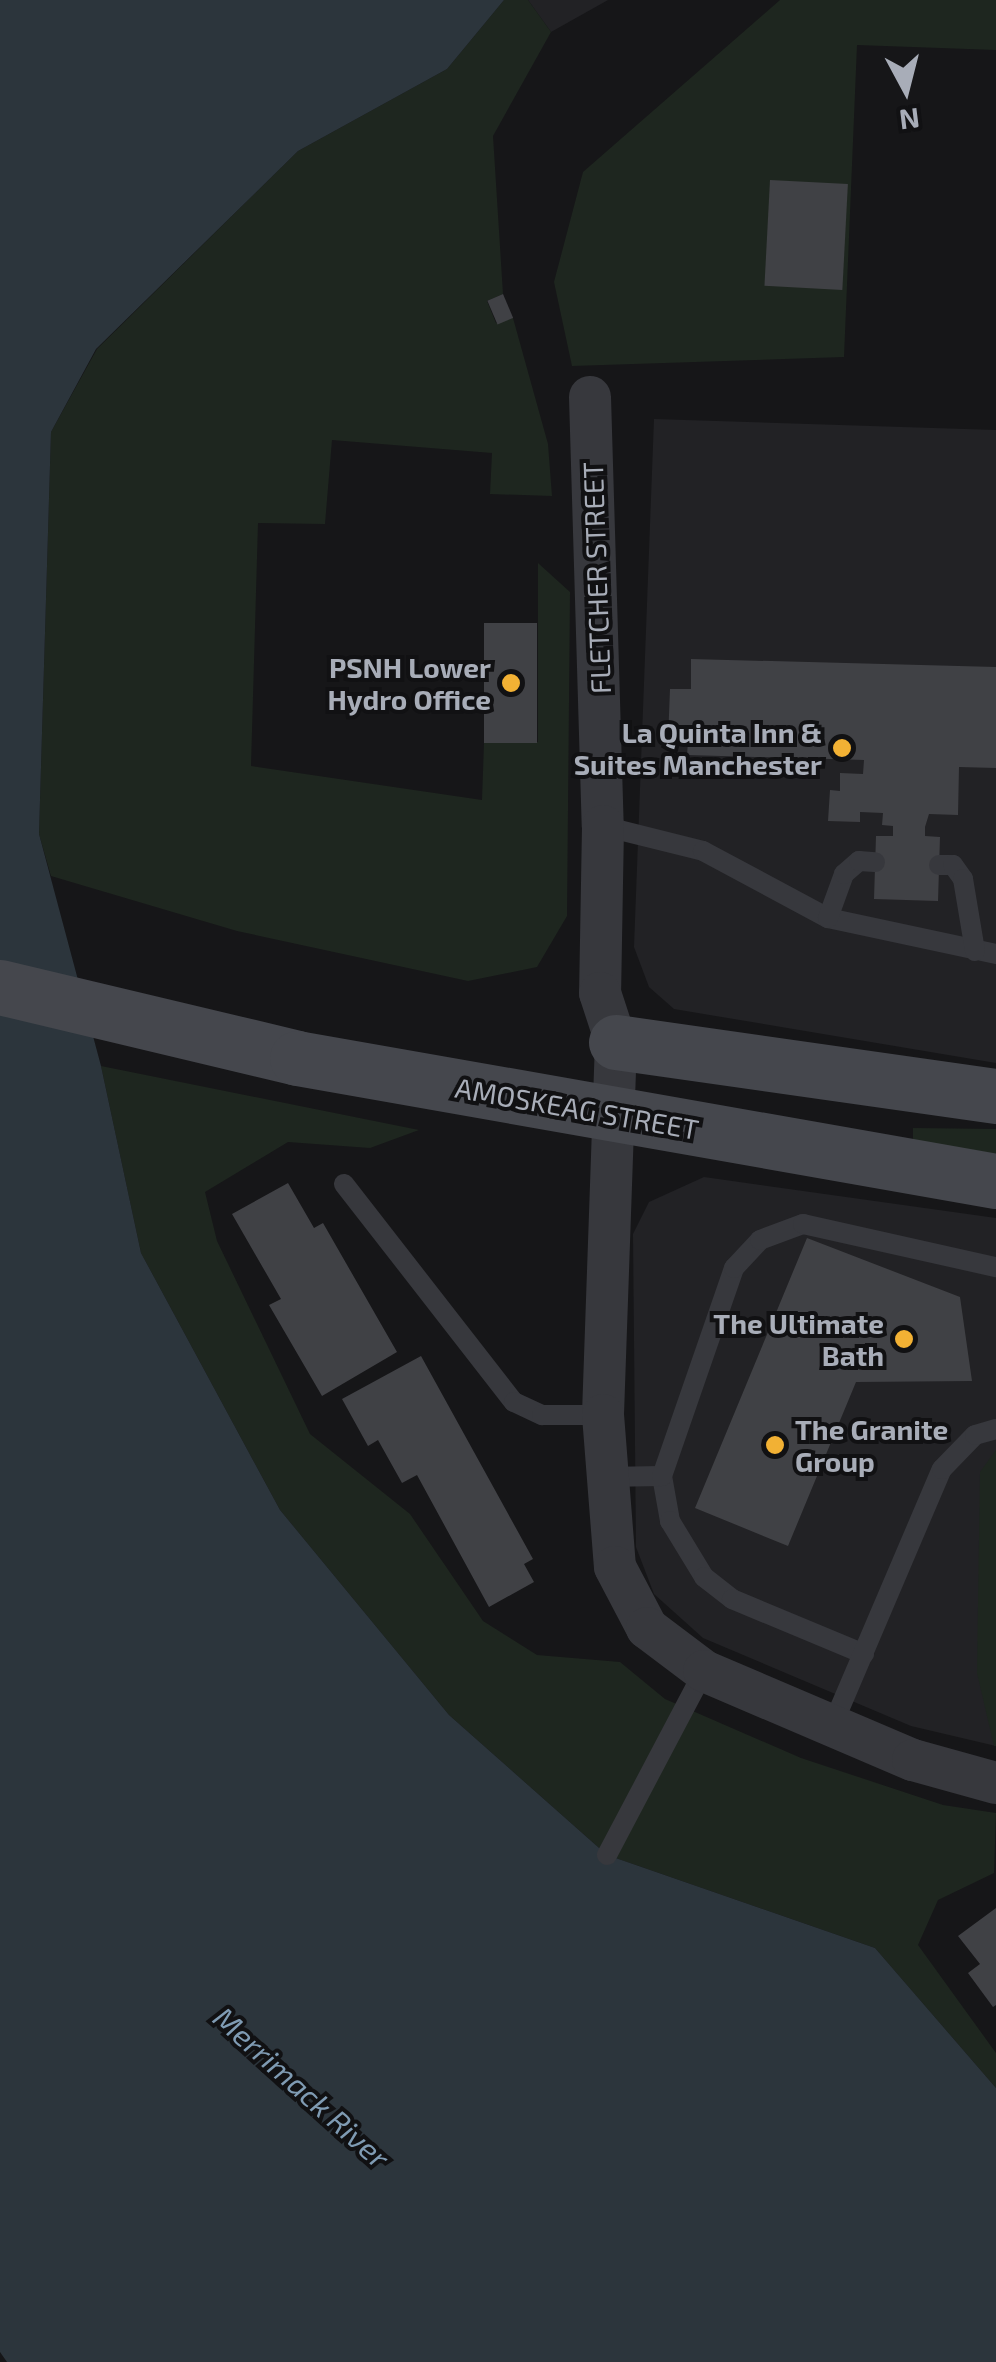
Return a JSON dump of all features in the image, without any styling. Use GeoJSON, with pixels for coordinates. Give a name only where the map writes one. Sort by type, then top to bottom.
{"type":"FeatureCollection","features":[{"type":"Feature","properties":{"kind":"main road","name":"AMOSKEAG STREET"},"geometry":{"type":"LineString","coordinates":[[0,988],[297,1058],[996,1181]]}},
{"type":"Feature","properties":{"kind":"main road"},"geometry":{"type":"LineString","coordinates":[[616,1042],[996,1096]]}},
{"type":"Feature","properties":{"kind":"street","name":"FLETCHER STREET"},"geometry":{"type":"LineString","coordinates":[[590,397],[602,826],[600,994],[616,1042],[603,1416],[608,1535],[629,1600],[647,1628],[704,1671],[913,1760],[996,1783]]}},
{"type":"Feature","properties":{"kind":"lane"},"geometry":{"type":"LineString","coordinates":[[602,826],[703,851],[828,918],[986,953],[963,880],[952,865],[939,865]]}},
{"type":"Feature","properties":{"kind":"lane"},"geometry":{"type":"LineString","coordinates":[[828,918],[844,874],[858,860],[876,862]]}},
{"type":"Feature","properties":{"kind":"lane"},"geometry":{"type":"LineString","coordinates":[[344,1184],[514,1402],[542,1415],[603,1416]]}},
{"type":"Feature","properties":{"kind":"lane"},"geometry":{"type":"LineString","coordinates":[[864,1654],[732,1599],[704,1578],[670,1521],[662,1476],[734,1268],[760,1240],[803,1224],[996,1267]]}},
{"type":"Feature","properties":{"kind":"lane"},"geometry":{"type":"LineString","coordinates":[[834,1724],[942,1469],[975,1435],[996,1429]]}},
{"type":"Feature","properties":{"kind":"lane"},"geometry":{"type":"LineString","coordinates":[[604,1476],[662,1476]]}},
{"type":"Feature","properties":{"kind":"lane"},"geometry":{"type":"LineString","coordinates":[[608,1856],[704,1671]]}},
{"type":"Feature","properties":{"kind":"shaded area"},"geometry":{"type":"Polygon","coordinates":[[[504,0],[528,0],[551,32],[493,136],[503,294],[487,301],[496,323],[513,318],[548,444],[552,496],[490,494],[492,453],[332,440],[325,524],[258,523],[251,766],[482,800],[484,743],[538,742],[538,563],[570,592],[567,916],[537,967],[468,981],[237,931],[51,876],[39,834],[51,432],[97,349],[298,151],[447,69],[504,0]]]}},
{"type":"Feature","properties":{"kind":"shaded area"},"geometry":{"type":"Polygon","coordinates":[[[528,0],[608,0],[551,32],[528,0]]]}},
{"type":"Feature","properties":{"kind":"shaded area"},"geometry":{"type":"Polygon","coordinates":[[[780,0],[996,0],[996,50],[857,45],[844,357],[572,366],[554,282],[583,172],[780,0]]]}},
{"type":"Feature","properties":{"kind":"shaded area"},"geometry":{"type":"Polygon","coordinates":[[[654,419],[996,430],[996,1063],[674,1009],[649,987],[634,947],[654,419]]]}},
{"type":"Feature","properties":{"kind":"shaded area"},"geometry":{"type":"Polygon","coordinates":[[[101,1066],[419,1130],[370,1148],[288,1142],[205,1192],[217,1241],[310,1434],[410,1514],[483,1621],[537,1655],[620,1662],[665,1699],[801,1758],[943,1805],[996,1813],[994,1873],[938,1900],[918,1945],[996,2053],[996,2088],[875,1948],[607,1855],[449,1715],[280,1510],[141,1253],[101,1066]]]}},
{"type":"Feature","properties":{"kind":"shaded area"},"geometry":{"type":"Polygon","coordinates":[[[913,1128],[996,1129],[996,1154],[913,1140],[913,1128]]]}},
{"type":"Feature","properties":{"kind":"shaded area"},"geometry":{"type":"Polygon","coordinates":[[[704,1177],[996,1218],[996,1746],[911,1726],[703,1638],[654,1594],[636,1547],[633,1234],[649,1202],[704,1177]]]}},
{"type":"Feature","properties":{"kind":"shaded area"},"geometry":{"type":"Polygon","coordinates":[[[996,1450],[994,1746],[977,1673],[980,1472],[996,1450]]]}},
{"type":"Feature","properties":{"kind":"water","name":"Merrimack River"},"geometry":{"type":"Polygon","coordinates":[[[0,0],[504,0],[447,69],[298,151],[96,349],[51,432],[39,834],[101,1066],[141,1253],[280,1510],[449,1715],[607,1855],[875,1948],[996,2088],[996,2362],[7,2362],[0,2352],[0,0]]]}},
{"type":"Feature","properties":{"kind":"building"},"geometry":{"type":"Polygon","coordinates":[[[770,180],[848,184],[842,290],[764,286],[770,180]]]}},
{"type":"Feature","properties":{"kind":"building"},"geometry":{"type":"Polygon","coordinates":[[[503,294],[513,318],[498,325],[487,301],[503,294]]]}},
{"type":"Feature","properties":{"kind":"building","name":"PSNH Lower Hydro Office"},"geometry":{"type":"Polygon","coordinates":[[[484,623],[537,623],[537,743],[484,743],[484,623]]]}},
{"type":"Feature","properties":{"kind":"building","name":"La Quinta Inn & Suites Manchester"},"geometry":{"type":"Polygon","coordinates":[[[691,659],[996,667],[996,768],[959,767],[958,815],[929,814],[925,827],[925,836],[940,837],[938,901],[874,899],[876,836],[893,836],[893,826],[882,825],[883,813],[860,812],[860,822],[828,821],[830,790],[840,791],[840,773],[863,774],[864,760],[687,755],[688,741],[668,740],[670,689],[691,689],[691,659]]]}},
{"type":"Feature","properties":{"kind":"building"},"geometry":{"type":"Polygon","coordinates":[[[288,1183],[314,1228],[323,1223],[397,1352],[322,1396],[269,1305],[281,1299],[232,1214],[288,1183]]]}},
{"type":"Feature","properties":{"kind":"building","name":"The Granite Group"},"geometry":{"type":"Polygon","coordinates":[[[807,1238],[960,1297],[972,1381],[856,1382],[788,1546],[695,1508],[807,1238]]]}},
{"type":"Feature","properties":{"kind":"building"},"geometry":{"type":"Polygon","coordinates":[[[421,1356],[533,1559],[524,1564],[534,1582],[489,1607],[417,1475],[402,1483],[378,1440],[368,1446],[342,1399],[421,1356]]]}},
{"type":"Feature","properties":{"kind":"building"},"geometry":{"type":"Polygon","coordinates":[[[996,1908],[993,2007],[968,1973],[980,1964],[958,1936],[996,1908]]]}},
{"type":"Feature","properties":{"kind":"place","name":"PSNH Lower Hydro Office"},"geometry":{"type":"Point","coordinates":[511,683]}},
{"type":"Feature","properties":{"kind":"place","name":"La Quinta Inn & Suites Manchester"},"geometry":{"type":"Point","coordinates":[842,748]}},
{"type":"Feature","properties":{"kind":"place","name":"The Ultimate Bath"},"geometry":{"type":"Point","coordinates":[904,1339]}},
{"type":"Feature","properties":{"kind":"place","name":"The Granite Group"},"geometry":{"type":"Point","coordinates":[775,1445]}}]}
